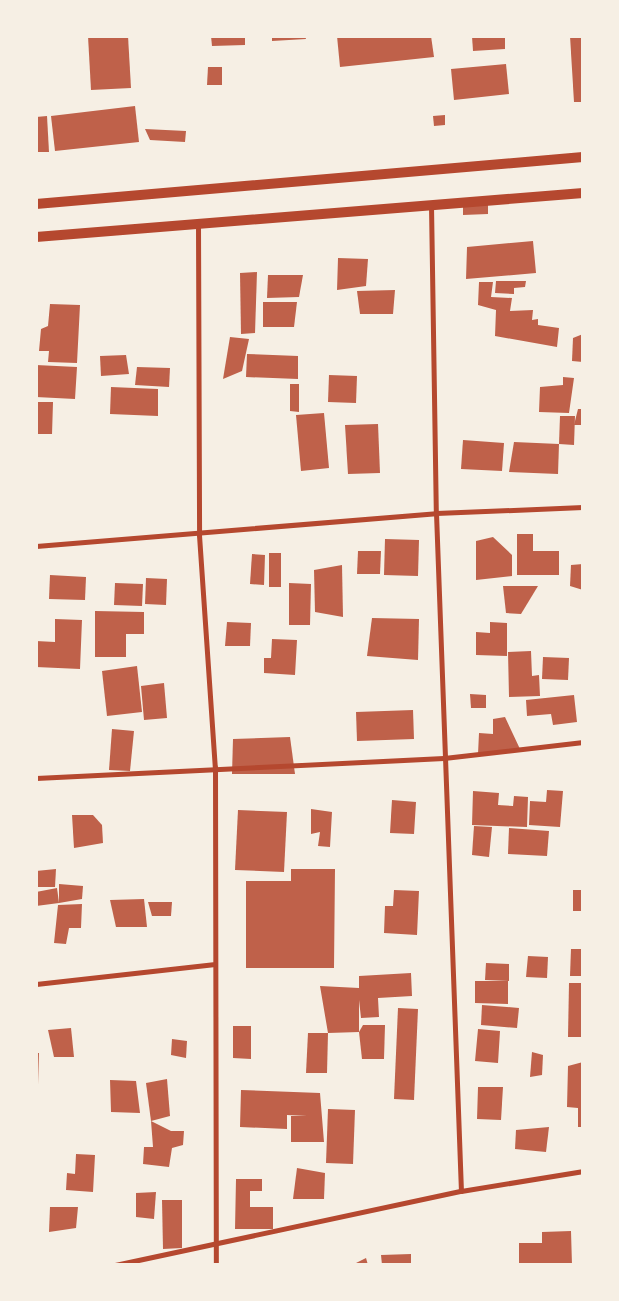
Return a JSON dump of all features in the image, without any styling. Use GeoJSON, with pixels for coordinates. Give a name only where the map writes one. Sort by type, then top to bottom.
{"type":"FeatureCollection","features":[{"type":"Feature","properties":{"kind":"main road"},"geometry":{"type":"LineString","coordinates":[[36,204],[583,157]]}},
{"type":"Feature","properties":{"kind":"main road"},"geometry":{"type":"LineString","coordinates":[[36,238],[198,223],[583,193]]}},
{"type":"Feature","properties":{"kind":"street"},"geometry":{"type":"LineString","coordinates":[[431,205],[436,513],[461,1191]]}},
{"type":"Feature","properties":{"kind":"street"},"geometry":{"type":"LineString","coordinates":[[198,223],[199,535],[215,767],[213,964],[216,1265]]}},
{"type":"Feature","properties":{"kind":"street"},"geometry":{"type":"LineString","coordinates":[[36,546],[199,535],[436,513],[583,507]]}},
{"type":"Feature","properties":{"kind":"street"},"geometry":{"type":"LineString","coordinates":[[36,778],[215,767],[444,758],[583,742]]}},
{"type":"Feature","properties":{"kind":"street"},"geometry":{"type":"LineString","coordinates":[[36,984],[213,964]]}},
{"type":"Feature","properties":{"kind":"street"},"geometry":{"type":"LineString","coordinates":[[115,1265],[461,1191],[583,1171]]}},
{"type":"Feature","properties":{"kind":"building"},"geometry":{"type":"Polygon","coordinates":[[[88,36],[128,36],[131,88],[91,90],[88,36]]]}},
{"type":"Feature","properties":{"kind":"building"},"geometry":{"type":"Polygon","coordinates":[[[211,36],[245,36],[245,45],[212,46],[211,36]]]}},
{"type":"Feature","properties":{"kind":"building"},"geometry":{"type":"Polygon","coordinates":[[[272,36],[305,36],[306,39],[272,41],[272,36]]]}},
{"type":"Feature","properties":{"kind":"building"},"geometry":{"type":"Polygon","coordinates":[[[337,36],[431,36],[434,57],[340,67],[337,36]]]}},
{"type":"Feature","properties":{"kind":"building"},"geometry":{"type":"Polygon","coordinates":[[[472,36],[505,36],[505,49],[473,51],[472,36]]]}},
{"type":"Feature","properties":{"kind":"building"},"geometry":{"type":"Polygon","coordinates":[[[570,36],[583,36],[583,102],[574,102],[570,36]]]}},
{"type":"Feature","properties":{"kind":"building"},"geometry":{"type":"Polygon","coordinates":[[[506,64],[509,94],[454,100],[451,69],[506,64]]]}},
{"type":"Feature","properties":{"kind":"building"},"geometry":{"type":"Polygon","coordinates":[[[208,67],[222,67],[222,85],[207,85],[208,67]]]}},
{"type":"Feature","properties":{"kind":"building"},"geometry":{"type":"Polygon","coordinates":[[[135,106],[139,142],[55,151],[51,116],[135,106]]]}},
{"type":"Feature","properties":{"kind":"building"},"geometry":{"type":"Polygon","coordinates":[[[445,115],[445,125],[434,126],[433,116],[445,115]]]}},
{"type":"Feature","properties":{"kind":"building"},"geometry":{"type":"Polygon","coordinates":[[[47,116],[49,152],[36,152],[36,117],[47,116]]]}},
{"type":"Feature","properties":{"kind":"building"},"geometry":{"type":"Polygon","coordinates":[[[145,129],[186,131],[185,142],[150,140],[145,129]]]}},
{"type":"Feature","properties":{"kind":"building"},"geometry":{"type":"Polygon","coordinates":[[[488,204],[488,214],[463,215],[463,206],[488,204]]]}},
{"type":"Feature","properties":{"kind":"building"},"geometry":{"type":"Polygon","coordinates":[[[533,241],[536,273],[466,279],[467,247],[533,241]]]}},
{"type":"Feature","properties":{"kind":"building"},"geometry":{"type":"Polygon","coordinates":[[[338,258],[368,259],[366,286],[337,290],[338,258]]]}},
{"type":"Feature","properties":{"kind":"building"},"geometry":{"type":"Polygon","coordinates":[[[257,272],[255,333],[241,334],[240,273],[257,272]]]}},
{"type":"Feature","properties":{"kind":"building"},"geometry":{"type":"Polygon","coordinates":[[[268,275],[303,275],[299,297],[267,298],[268,275]]]}},
{"type":"Feature","properties":{"kind":"building"},"geometry":{"type":"Polygon","coordinates":[[[496,281],[526,281],[525,287],[514,288],[514,294],[495,293],[496,281]]]}},
{"type":"Feature","properties":{"kind":"building"},"geometry":{"type":"Polygon","coordinates":[[[479,282],[493,282],[491,297],[512,298],[510,311],[533,310],[532,320],[538,319],[538,325],[559,328],[557,347],[495,336],[496,310],[478,305],[479,282]]]}},
{"type":"Feature","properties":{"kind":"building"},"geometry":{"type":"Polygon","coordinates":[[[395,290],[393,314],[360,314],[357,291],[395,290]]]}},
{"type":"Feature","properties":{"kind":"building"},"geometry":{"type":"Polygon","coordinates":[[[263,302],[297,302],[294,327],[263,327],[263,302]]]}},
{"type":"Feature","properties":{"kind":"building"},"geometry":{"type":"Polygon","coordinates":[[[50,304],[80,305],[77,363],[48,362],[49,351],[39,351],[41,329],[48,326],[50,304]]]}},
{"type":"Feature","properties":{"kind":"building"},"geometry":{"type":"Polygon","coordinates":[[[583,334],[583,362],[572,361],[573,338],[583,334]]]}},
{"type":"Feature","properties":{"kind":"building"},"geometry":{"type":"Polygon","coordinates":[[[230,337],[249,339],[242,371],[223,379],[230,337]]]}},
{"type":"Feature","properties":{"kind":"building"},"geometry":{"type":"Polygon","coordinates":[[[247,354],[298,356],[298,379],[246,377],[247,354]]]}},
{"type":"Feature","properties":{"kind":"building"},"geometry":{"type":"Polygon","coordinates":[[[126,355],[129,374],[101,376],[100,356],[126,355]]]}},
{"type":"Feature","properties":{"kind":"building"},"geometry":{"type":"Polygon","coordinates":[[[36,365],[77,367],[75,399],[36,397],[36,365]]]}},
{"type":"Feature","properties":{"kind":"building"},"geometry":{"type":"Polygon","coordinates":[[[137,367],[170,368],[169,387],[135,385],[137,367]]]}},
{"type":"Feature","properties":{"kind":"building"},"geometry":{"type":"Polygon","coordinates":[[[329,375],[357,376],[356,403],[328,402],[329,375]]]}},
{"type":"Feature","properties":{"kind":"building"},"geometry":{"type":"Polygon","coordinates":[[[563,377],[574,378],[569,413],[539,412],[540,387],[563,385],[563,377]]]}},
{"type":"Feature","properties":{"kind":"building"},"geometry":{"type":"Polygon","coordinates":[[[290,384],[299,384],[299,412],[290,411],[290,384]]]}},
{"type":"Feature","properties":{"kind":"building"},"geometry":{"type":"Polygon","coordinates":[[[111,387],[158,389],[158,416],[110,414],[111,387]]]}},
{"type":"Feature","properties":{"kind":"building"},"geometry":{"type":"Polygon","coordinates":[[[36,402],[53,402],[52,434],[36,434],[36,402]]]}},
{"type":"Feature","properties":{"kind":"building"},"geometry":{"type":"Polygon","coordinates":[[[578,409],[583,409],[583,425],[574,425],[578,409]]]}},
{"type":"Feature","properties":{"kind":"building"},"geometry":{"type":"Polygon","coordinates":[[[324,413],[329,468],[301,471],[296,415],[324,413]]]}},
{"type":"Feature","properties":{"kind":"building"},"geometry":{"type":"Polygon","coordinates":[[[560,416],[575,416],[574,445],[559,444],[560,416]]]}},
{"type":"Feature","properties":{"kind":"building"},"geometry":{"type":"Polygon","coordinates":[[[378,424],[380,473],[348,474],[345,425],[378,424]]]}},
{"type":"Feature","properties":{"kind":"building"},"geometry":{"type":"Polygon","coordinates":[[[463,440],[504,443],[502,471],[461,469],[463,440]]]}},
{"type":"Feature","properties":{"kind":"building"},"geometry":{"type":"Polygon","coordinates":[[[514,442],[559,444],[558,474],[509,472],[514,442]]]}},
{"type":"Feature","properties":{"kind":"building"},"geometry":{"type":"Polygon","coordinates":[[[517,534],[533,534],[533,551],[559,551],[559,575],[517,575],[517,534]]]}},
{"type":"Feature","properties":{"kind":"building"},"geometry":{"type":"Polygon","coordinates":[[[493,537],[512,555],[512,576],[476,580],[476,541],[493,537]]]}},
{"type":"Feature","properties":{"kind":"building"},"geometry":{"type":"Polygon","coordinates":[[[385,539],[419,540],[418,576],[384,575],[385,539]]]}},
{"type":"Feature","properties":{"kind":"building"},"geometry":{"type":"Polygon","coordinates":[[[358,551],[381,551],[380,574],[357,574],[358,551]]]}},
{"type":"Feature","properties":{"kind":"building"},"geometry":{"type":"Polygon","coordinates":[[[269,553],[281,553],[281,587],[269,587],[269,553]]]}},
{"type":"Feature","properties":{"kind":"building"},"geometry":{"type":"Polygon","coordinates":[[[252,554],[265,555],[264,585],[250,584],[252,554]]]}},
{"type":"Feature","properties":{"kind":"building"},"geometry":{"type":"Polygon","coordinates":[[[583,564],[583,590],[570,586],[571,565],[583,564]]]}},
{"type":"Feature","properties":{"kind":"building"},"geometry":{"type":"Polygon","coordinates":[[[342,565],[343,617],[315,612],[314,570],[342,565]]]}},
{"type":"Feature","properties":{"kind":"building"},"geometry":{"type":"Polygon","coordinates":[[[50,575],[86,577],[85,600],[49,599],[50,575]]]}},
{"type":"Feature","properties":{"kind":"building"},"geometry":{"type":"Polygon","coordinates":[[[146,578],[167,579],[166,605],[145,604],[146,578]]]}},
{"type":"Feature","properties":{"kind":"building"},"geometry":{"type":"Polygon","coordinates":[[[115,583],[143,584],[142,606],[114,605],[115,583]]]}},
{"type":"Feature","properties":{"kind":"building"},"geometry":{"type":"Polygon","coordinates":[[[289,583],[311,584],[310,625],[289,625],[289,583]]]}},
{"type":"Feature","properties":{"kind":"building"},"geometry":{"type":"Polygon","coordinates":[[[503,586],[538,586],[521,614],[506,613],[503,586]]]}},
{"type":"Feature","properties":{"kind":"building"},"geometry":{"type":"Polygon","coordinates":[[[95,611],[144,612],[144,634],[126,634],[126,657],[95,657],[95,611]]]}},
{"type":"Feature","properties":{"kind":"building"},"geometry":{"type":"Polygon","coordinates":[[[372,618],[419,619],[418,660],[367,656],[372,618]]]}},
{"type":"Feature","properties":{"kind":"building"},"geometry":{"type":"Polygon","coordinates":[[[55,619],[82,620],[80,669],[36,667],[36,641],[55,642],[55,619]]]}},
{"type":"Feature","properties":{"kind":"building"},"geometry":{"type":"Polygon","coordinates":[[[227,622],[251,623],[250,646],[225,646],[227,622]]]}},
{"type":"Feature","properties":{"kind":"building"},"geometry":{"type":"Polygon","coordinates":[[[490,622],[507,623],[507,656],[476,655],[476,632],[490,633],[490,622]]]}},
{"type":"Feature","properties":{"kind":"building"},"geometry":{"type":"Polygon","coordinates":[[[272,639],[297,640],[295,675],[264,673],[264,658],[271,658],[272,639]]]}},
{"type":"Feature","properties":{"kind":"building"},"geometry":{"type":"Polygon","coordinates":[[[531,651],[532,676],[539,675],[540,696],[509,697],[508,652],[531,651]]]}},
{"type":"Feature","properties":{"kind":"building"},"geometry":{"type":"Polygon","coordinates":[[[543,657],[569,658],[568,680],[542,679],[543,657]]]}},
{"type":"Feature","properties":{"kind":"building"},"geometry":{"type":"Polygon","coordinates":[[[137,666],[142,712],[107,716],[102,671],[137,666]]]}},
{"type":"Feature","properties":{"kind":"building"},"geometry":{"type":"Polygon","coordinates":[[[164,683],[167,718],[144,720],[141,686],[164,683]]]}},
{"type":"Feature","properties":{"kind":"building"},"geometry":{"type":"Polygon","coordinates":[[[470,694],[486,695],[486,708],[471,708],[470,694]]]}},
{"type":"Feature","properties":{"kind":"building"},"geometry":{"type":"Polygon","coordinates":[[[574,695],[577,722],[553,725],[551,714],[527,716],[526,700],[574,695]]]}},
{"type":"Feature","properties":{"kind":"building"},"geometry":{"type":"Polygon","coordinates":[[[413,710],[414,739],[357,741],[356,712],[413,710]]]}},
{"type":"Feature","properties":{"kind":"building"},"geometry":{"type":"Polygon","coordinates":[[[505,717],[520,749],[478,754],[479,733],[493,734],[493,719],[505,717]]]}},
{"type":"Feature","properties":{"kind":"building"},"geometry":{"type":"Polygon","coordinates":[[[112,729],[134,731],[130,771],[109,770],[112,729]]]}},
{"type":"Feature","properties":{"kind":"building"},"geometry":{"type":"Polygon","coordinates":[[[290,737],[295,774],[232,774],[233,739],[290,737]]]}},
{"type":"Feature","properties":{"kind":"building"},"geometry":{"type":"Polygon","coordinates":[[[547,790],[563,791],[560,827],[529,825],[530,801],[546,802],[547,790]]]}},
{"type":"Feature","properties":{"kind":"building"},"geometry":{"type":"Polygon","coordinates":[[[473,791],[499,793],[498,805],[513,806],[514,796],[528,797],[527,827],[472,825],[473,791]]]}},
{"type":"Feature","properties":{"kind":"building"},"geometry":{"type":"Polygon","coordinates":[[[392,800],[416,802],[414,834],[390,833],[392,800]]]}},
{"type":"Feature","properties":{"kind":"building"},"geometry":{"type":"Polygon","coordinates":[[[311,809],[332,812],[330,847],[318,846],[320,832],[311,834],[311,809]]]}},
{"type":"Feature","properties":{"kind":"building"},"geometry":{"type":"Polygon","coordinates":[[[238,810],[287,812],[284,872],[235,870],[238,810]]]}},
{"type":"Feature","properties":{"kind":"building"},"geometry":{"type":"Polygon","coordinates":[[[72,815],[93,815],[102,825],[103,843],[74,848],[72,815]]]}},
{"type":"Feature","properties":{"kind":"building"},"geometry":{"type":"Polygon","coordinates":[[[474,826],[492,827],[489,857],[472,855],[474,826]]]}},
{"type":"Feature","properties":{"kind":"building"},"geometry":{"type":"Polygon","coordinates":[[[509,828],[549,831],[547,856],[508,854],[509,828]]]}},
{"type":"Feature","properties":{"kind":"building"},"geometry":{"type":"Polygon","coordinates":[[[56,869],[55,887],[36,887],[36,871],[56,869]]]}},
{"type":"Feature","properties":{"kind":"building"},"geometry":{"type":"Polygon","coordinates":[[[291,869],[335,869],[334,968],[246,968],[246,881],[291,881],[291,869]]]}},
{"type":"Feature","properties":{"kind":"building"},"geometry":{"type":"Polygon","coordinates":[[[59,884],[83,886],[82,899],[59,903],[59,884]]]}},
{"type":"Feature","properties":{"kind":"building"},"geometry":{"type":"Polygon","coordinates":[[[57,888],[59,903],[36,906],[36,892],[57,888]]]}},
{"type":"Feature","properties":{"kind":"building"},"geometry":{"type":"Polygon","coordinates":[[[394,890],[419,891],[417,935],[384,933],[385,906],[393,906],[394,890]]]}},
{"type":"Feature","properties":{"kind":"building"},"geometry":{"type":"Polygon","coordinates":[[[573,890],[583,890],[583,911],[573,911],[573,890]]]}},
{"type":"Feature","properties":{"kind":"building"},"geometry":{"type":"Polygon","coordinates":[[[144,899],[147,927],[116,927],[110,900],[144,899]]]}},
{"type":"Feature","properties":{"kind":"building"},"geometry":{"type":"Polygon","coordinates":[[[148,902],[172,902],[171,916],[152,916],[148,902]]]}},
{"type":"Feature","properties":{"kind":"building"},"geometry":{"type":"Polygon","coordinates":[[[82,904],[81,928],[69,928],[66,944],[54,943],[58,905],[82,904]]]}},
{"type":"Feature","properties":{"kind":"building"},"geometry":{"type":"Polygon","coordinates":[[[571,949],[583,949],[583,976],[570,976],[571,949]]]}},
{"type":"Feature","properties":{"kind":"building"},"geometry":{"type":"Polygon","coordinates":[[[528,956],[548,957],[547,978],[526,977],[528,956]]]}},
{"type":"Feature","properties":{"kind":"building"},"geometry":{"type":"Polygon","coordinates":[[[486,963],[509,964],[509,981],[485,980],[486,963]]]}},
{"type":"Feature","properties":{"kind":"building"},"geometry":{"type":"Polygon","coordinates":[[[411,973],[412,996],[378,998],[379,1017],[361,1018],[359,1000],[359,1032],[328,1033],[320,986],[359,988],[359,976],[411,973]]]}},
{"type":"Feature","properties":{"kind":"building"},"geometry":{"type":"Polygon","coordinates":[[[475,981],[508,981],[508,1004],[475,1003],[475,981]]]}},
{"type":"Feature","properties":{"kind":"building"},"geometry":{"type":"Polygon","coordinates":[[[569,983],[583,983],[583,1037],[568,1037],[569,983]]]}},
{"type":"Feature","properties":{"kind":"building"},"geometry":{"type":"Polygon","coordinates":[[[482,1005],[519,1008],[517,1028],[481,1025],[482,1005]]]}},
{"type":"Feature","properties":{"kind":"building"},"geometry":{"type":"Polygon","coordinates":[[[398,1008],[418,1009],[414,1100],[394,1099],[398,1008]]]}},
{"type":"Feature","properties":{"kind":"building"},"geometry":{"type":"Polygon","coordinates":[[[363,1025],[385,1025],[384,1059],[362,1059],[359,1032],[363,1025]]]}},
{"type":"Feature","properties":{"kind":"building"},"geometry":{"type":"Polygon","coordinates":[[[233,1026],[251,1026],[251,1059],[233,1058],[233,1026]]]}},
{"type":"Feature","properties":{"kind":"building"},"geometry":{"type":"Polygon","coordinates":[[[71,1028],[74,1057],[54,1057],[48,1030],[71,1028]]]}},
{"type":"Feature","properties":{"kind":"building"},"geometry":{"type":"Polygon","coordinates":[[[478,1029],[500,1031],[498,1063],[475,1061],[478,1029]]]}},
{"type":"Feature","properties":{"kind":"building"},"geometry":{"type":"Polygon","coordinates":[[[308,1033],[328,1033],[327,1073],[306,1073],[308,1033]]]}},
{"type":"Feature","properties":{"kind":"building"},"geometry":{"type":"Polygon","coordinates":[[[172,1039],[187,1041],[186,1058],[171,1055],[172,1039]]]}},
{"type":"Feature","properties":{"kind":"building"},"geometry":{"type":"Polygon","coordinates":[[[532,1052],[543,1055],[542,1075],[530,1077],[532,1052]]]}},
{"type":"Feature","properties":{"kind":"building"},"geometry":{"type":"Polygon","coordinates":[[[36,1053],[39,1053],[38,1084],[36,1084],[36,1053]]]}},
{"type":"Feature","properties":{"kind":"building"},"geometry":{"type":"Polygon","coordinates":[[[583,1062],[583,1127],[578,1127],[578,1108],[567,1107],[568,1066],[583,1062]]]}},
{"type":"Feature","properties":{"kind":"building"},"geometry":{"type":"Polygon","coordinates":[[[167,1079],[170,1116],[151,1121],[146,1083],[167,1079]]]}},
{"type":"Feature","properties":{"kind":"building"},"geometry":{"type":"Polygon","coordinates":[[[110,1080],[136,1081],[140,1113],[111,1112],[110,1080]]]}},
{"type":"Feature","properties":{"kind":"building"},"geometry":{"type":"Polygon","coordinates":[[[478,1087],[503,1087],[501,1120],[477,1119],[478,1087]]]}},
{"type":"Feature","properties":{"kind":"building"},"geometry":{"type":"Polygon","coordinates":[[[241,1090],[320,1093],[324,1142],[291,1142],[291,1116],[307,1116],[287,1115],[287,1129],[240,1127],[241,1090]]]}},
{"type":"Feature","properties":{"kind":"building"},"geometry":{"type":"Polygon","coordinates":[[[328,1109],[355,1110],[353,1164],[326,1163],[328,1109]]]}},
{"type":"Feature","properties":{"kind":"building"},"geometry":{"type":"Polygon","coordinates":[[[151,1121],[171,1131],[184,1131],[183,1145],[172,1148],[169,1167],[143,1164],[144,1147],[153,1147],[151,1121]]]}},
{"type":"Feature","properties":{"kind":"building"},"geometry":{"type":"Polygon","coordinates":[[[549,1127],[546,1152],[515,1149],[516,1130],[549,1127]]]}},
{"type":"Feature","properties":{"kind":"building"},"geometry":{"type":"Polygon","coordinates":[[[76,1154],[95,1155],[93,1192],[66,1190],[67,1173],[75,1174],[76,1154]]]}},
{"type":"Feature","properties":{"kind":"building"},"geometry":{"type":"Polygon","coordinates":[[[297,1168],[325,1173],[324,1199],[293,1199],[297,1168]]]}},
{"type":"Feature","properties":{"kind":"building"},"geometry":{"type":"Polygon","coordinates":[[[236,1179],[262,1179],[262,1191],[250,1191],[250,1207],[273,1207],[273,1229],[235,1229],[236,1179]]]}},
{"type":"Feature","properties":{"kind":"building"},"geometry":{"type":"Polygon","coordinates":[[[156,1192],[154,1219],[136,1217],[136,1193],[156,1192]]]}},
{"type":"Feature","properties":{"kind":"building"},"geometry":{"type":"Polygon","coordinates":[[[162,1200],[182,1200],[182,1248],[163,1249],[162,1200]]]}},
{"type":"Feature","properties":{"kind":"building"},"geometry":{"type":"Polygon","coordinates":[[[50,1207],[78,1207],[76,1228],[49,1232],[50,1207]]]}},
{"type":"Feature","properties":{"kind":"building"},"geometry":{"type":"Polygon","coordinates":[[[571,1231],[572,1265],[519,1265],[519,1243],[542,1243],[542,1232],[571,1231]]]}},
{"type":"Feature","properties":{"kind":"building"},"geometry":{"type":"Polygon","coordinates":[[[411,1254],[411,1265],[382,1265],[381,1255],[411,1254]]]}},
{"type":"Feature","properties":{"kind":"building"},"geometry":{"type":"Polygon","coordinates":[[[366,1258],[368,1265],[352,1265],[366,1258]]]}}]}
